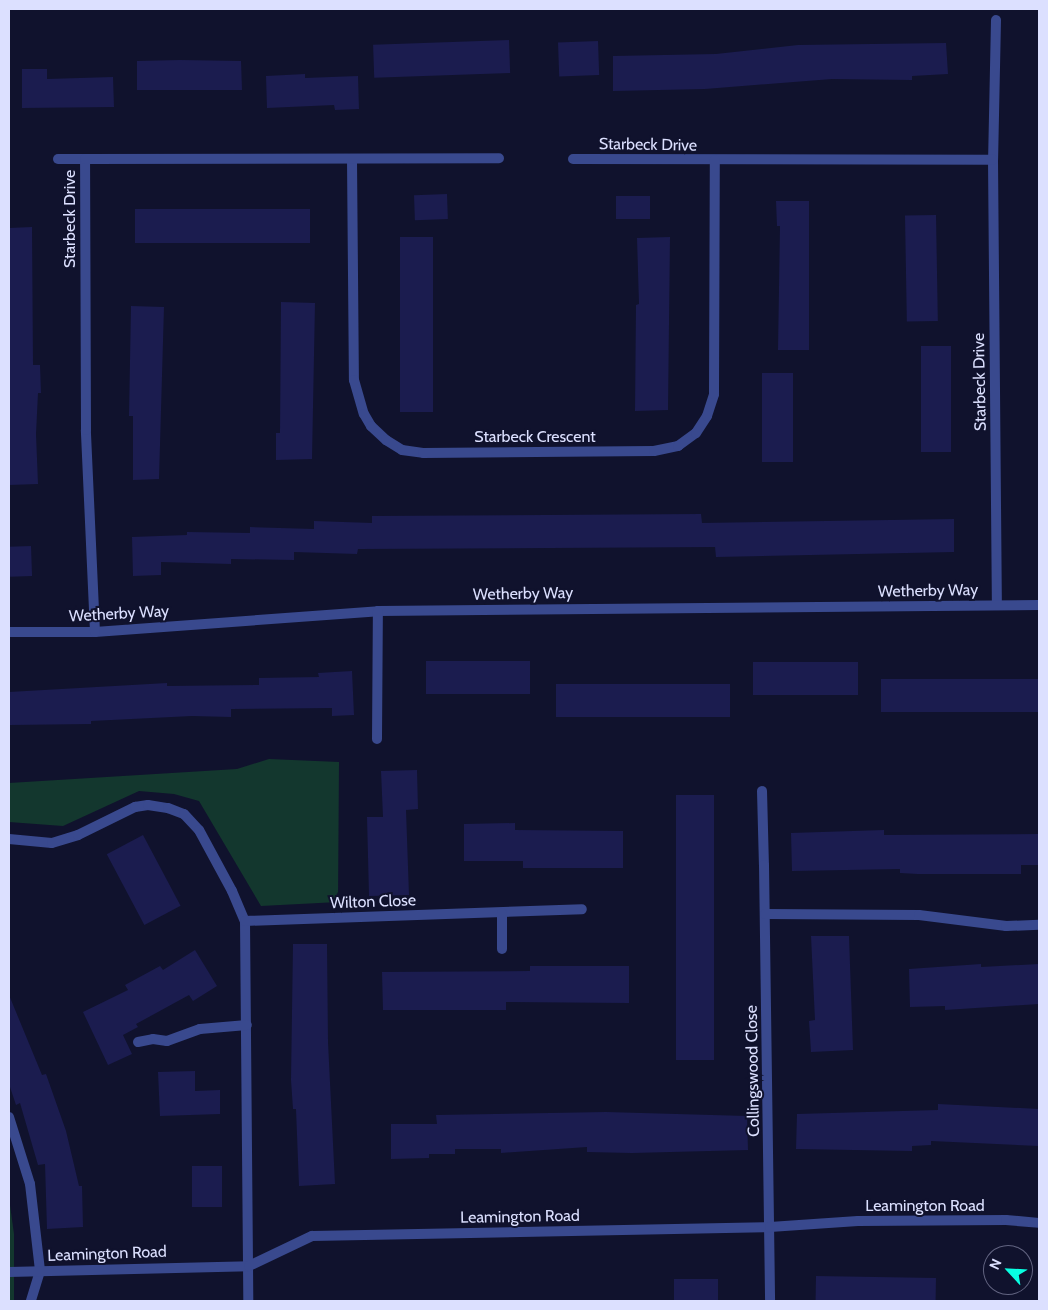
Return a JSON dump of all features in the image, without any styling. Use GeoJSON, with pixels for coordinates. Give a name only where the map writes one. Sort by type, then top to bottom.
{"type":"FeatureCollection","features":[{"type":"Feature","properties":{"kind":"street","name":"Starbeck Drive"},"geometry":{"type":"LineString","coordinates":[[996,20],[993,160],[997,605]]}},
{"type":"Feature","properties":{"kind":"street","name":"Starbeck Drive"},"geometry":{"type":"LineString","coordinates":[[95,632],[86,430],[85,159],[352,160],[499,158]]}},
{"type":"Feature","properties":{"kind":"street"},"geometry":{"type":"LineString","coordinates":[[58,159],[85,159]]}},
{"type":"Feature","properties":{"kind":"street","name":"Starbeck Drive"},"geometry":{"type":"LineString","coordinates":[[573,159],[993,160]]}},
{"type":"Feature","properties":{"kind":"street","name":"Starbeck Crescent"},"geometry":{"type":"LineString","coordinates":[[352,160],[354,380],[364,414],[371,426],[386,440],[402,450],[423,453],[654,451],[678,446],[696,433],[707,416],[714,394],[715,160]]}},
{"type":"Feature","properties":{"kind":"street","name":"Wetherby Way"},"geometry":{"type":"LineString","coordinates":[[9,632],[95,632],[378,611],[1039,605]]}},
{"type":"Feature","properties":{"kind":"street"},"geometry":{"type":"LineString","coordinates":[[377,739],[378,611]]}},
{"type":"Feature","properties":{"kind":"street","name":"Collingswood Close"},"geometry":{"type":"LineString","coordinates":[[762,791],[770,1301]]}},
{"type":"Feature","properties":{"kind":"street"},"geometry":{"type":"LineString","coordinates":[[9,838],[52,843],[78,836],[135,807],[148,804],[184,814],[198,830],[245,920],[248,1301]]}},
{"type":"Feature","properties":{"kind":"street","name":"Wilton Close"},"geometry":{"type":"LineString","coordinates":[[245,920],[582,909]]}},
{"type":"Feature","properties":{"kind":"street"},"geometry":{"type":"LineString","coordinates":[[502,913],[502,949]]}},
{"type":"Feature","properties":{"kind":"street"},"geometry":{"type":"LineString","coordinates":[[765,914],[918,915],[1006,926],[1039,924]]}},
{"type":"Feature","properties":{"kind":"street"},"geometry":{"type":"LineString","coordinates":[[138,1042],[153,1039],[167,1041],[200,1029],[247,1025]]}},
{"type":"Feature","properties":{"kind":"street"},"geometry":{"type":"LineString","coordinates":[[9,1117],[30,1184],[40,1272],[31,1301]]}},
{"type":"Feature","properties":{"kind":"street","name":"Leamington Road"},"geometry":{"type":"LineString","coordinates":[[9,1272],[249,1266],[312,1236],[770,1227],[858,1221],[1039,1224]]}},
{"type":"Feature","properties":{"kind":"green space"},"geometry":{"type":"Polygon","coordinates":[[[269,759],[339,762],[338,902],[261,906],[199,801],[174,794],[139,791],[63,826],[9,822],[9,783],[237,769],[269,759]]]}},
{"type":"Feature","properties":{"kind":"green space"},"geometry":{"type":"Polygon","coordinates":[[[9,1198],[14,1234],[14,1301],[9,1301],[9,1198]]]}},
{"type":"Feature","properties":{"kind":"building"},"geometry":{"type":"Polygon","coordinates":[[[509,40],[510,73],[374,78],[373,45],[509,40]]]}},
{"type":"Feature","properties":{"kind":"building"},"geometry":{"type":"Polygon","coordinates":[[[598,41],[599,75],[559,76],[558,42],[598,41]]]}},
{"type":"Feature","properties":{"kind":"building"},"geometry":{"type":"Polygon","coordinates":[[[946,43],[948,74],[912,76],[912,80],[832,79],[705,89],[613,91],[613,56],[716,54],[798,45],[946,43]]]}},
{"type":"Feature","properties":{"kind":"building"},"geometry":{"type":"Polygon","coordinates":[[[137,61],[241,61],[242,90],[137,90],[137,61]]]}},
{"type":"Feature","properties":{"kind":"building"},"geometry":{"type":"Polygon","coordinates":[[[22,69],[47,69],[47,79],[113,77],[114,107],[22,108],[22,69]]]}},
{"type":"Feature","properties":{"kind":"building"},"geometry":{"type":"Polygon","coordinates":[[[305,74],[305,78],[358,76],[359,109],[335,110],[334,105],[267,108],[266,76],[305,74]]]}},
{"type":"Feature","properties":{"kind":"building"},"geometry":{"type":"Polygon","coordinates":[[[447,194],[448,219],[415,220],[414,195],[447,194]]]}},
{"type":"Feature","properties":{"kind":"building"},"geometry":{"type":"Polygon","coordinates":[[[616,196],[650,196],[650,219],[616,219],[616,196]]]}},
{"type":"Feature","properties":{"kind":"building"},"geometry":{"type":"Polygon","coordinates":[[[776,201],[809,201],[809,350],[778,350],[780,226],[777,226],[776,201]]]}},
{"type":"Feature","properties":{"kind":"building"},"geometry":{"type":"Polygon","coordinates":[[[135,209],[310,209],[310,243],[135,243],[135,209]]]}},
{"type":"Feature","properties":{"kind":"building"},"geometry":{"type":"Polygon","coordinates":[[[936,215],[938,321],[907,322],[905,216],[936,215]]]}},
{"type":"Feature","properties":{"kind":"building"},"geometry":{"type":"Polygon","coordinates":[[[32,227],[33,365],[40,365],[41,393],[38,393],[36,434],[38,484],[9,485],[9,228],[32,227]]]}},
{"type":"Feature","properties":{"kind":"building"},"geometry":{"type":"Polygon","coordinates":[[[400,237],[433,237],[433,412],[400,412],[400,237]]]}},
{"type":"Feature","properties":{"kind":"building"},"geometry":{"type":"Polygon","coordinates":[[[670,237],[668,410],[635,411],[636,305],[639,304],[637,238],[670,237]]]}},
{"type":"Feature","properties":{"kind":"building"},"geometry":{"type":"Polygon","coordinates":[[[281,302],[315,303],[312,459],[276,460],[276,433],[280,433],[281,302]]]}},
{"type":"Feature","properties":{"kind":"building"},"geometry":{"type":"Polygon","coordinates":[[[131,306],[164,307],[159,479],[133,480],[133,416],[129,416],[131,306]]]}},
{"type":"Feature","properties":{"kind":"building"},"geometry":{"type":"Polygon","coordinates":[[[921,346],[951,346],[951,452],[921,452],[921,346]]]}},
{"type":"Feature","properties":{"kind":"building"},"geometry":{"type":"Polygon","coordinates":[[[762,373],[793,373],[793,462],[762,462],[762,373]]]}},
{"type":"Feature","properties":{"kind":"building"},"geometry":{"type":"Polygon","coordinates":[[[701,514],[702,523],[954,519],[954,552],[716,557],[715,547],[358,549],[357,554],[294,552],[294,560],[231,559],[231,564],[161,562],[161,575],[133,576],[132,537],[187,535],[187,532],[250,533],[250,527],[314,529],[314,521],[372,523],[372,516],[701,514]]]}},
{"type":"Feature","properties":{"kind":"building"},"geometry":{"type":"Polygon","coordinates":[[[31,546],[32,576],[10,577],[9,547],[31,546]]]}},
{"type":"Feature","properties":{"kind":"building"},"geometry":{"type":"Polygon","coordinates":[[[426,661],[530,661],[530,694],[426,694],[426,661]]]}},
{"type":"Feature","properties":{"kind":"building"},"geometry":{"type":"Polygon","coordinates":[[[753,662],[858,662],[858,695],[753,695],[753,662]]]}},
{"type":"Feature","properties":{"kind":"building"},"geometry":{"type":"Polygon","coordinates":[[[352,671],[354,715],[332,716],[332,708],[231,709],[231,717],[192,716],[91,721],[91,724],[9,725],[9,692],[167,683],[167,686],[259,685],[259,678],[319,677],[318,673],[352,671]]]}},
{"type":"Feature","properties":{"kind":"building"},"geometry":{"type":"Polygon","coordinates":[[[881,679],[1039,679],[1039,712],[881,712],[881,679]]]}},
{"type":"Feature","properties":{"kind":"building"},"geometry":{"type":"Polygon","coordinates":[[[556,684],[730,684],[730,717],[556,717],[556,684]]]}},
{"type":"Feature","properties":{"kind":"building"},"geometry":{"type":"Polygon","coordinates":[[[417,770],[418,809],[406,810],[409,895],[369,896],[367,817],[383,817],[381,771],[417,770]]]}},
{"type":"Feature","properties":{"kind":"building"},"geometry":{"type":"Polygon","coordinates":[[[676,795],[714,795],[714,1060],[676,1060],[676,795]]]}},
{"type":"Feature","properties":{"kind":"building"},"geometry":{"type":"Polygon","coordinates":[[[515,823],[515,830],[623,831],[623,868],[523,868],[523,861],[464,861],[464,824],[515,823]]]}},
{"type":"Feature","properties":{"kind":"building"},"geometry":{"type":"Polygon","coordinates":[[[884,830],[884,835],[1039,834],[1039,865],[1021,865],[1021,874],[918,874],[900,873],[900,869],[792,871],[791,833],[884,830]]]}},
{"type":"Feature","properties":{"kind":"building"},"geometry":{"type":"Polygon","coordinates":[[[143,835],[181,906],[144,925],[107,854],[143,835]]]}},
{"type":"Feature","properties":{"kind":"building"},"geometry":{"type":"Polygon","coordinates":[[[811,936],[849,936],[853,1050],[811,1052],[809,1021],[815,1020],[811,936]]]}},
{"type":"Feature","properties":{"kind":"building"},"geometry":{"type":"Polygon","coordinates":[[[293,944],[327,944],[328,1042],[335,1184],[299,1186],[296,1109],[293,1109],[291,1080],[293,944]]]}},
{"type":"Feature","properties":{"kind":"building"},"geometry":{"type":"Polygon","coordinates":[[[195,950],[217,986],[193,1001],[189,995],[136,1024],[138,1027],[123,1035],[132,1054],[108,1065],[83,1012],[128,990],[125,985],[160,966],[163,970],[195,950]]]}},
{"type":"Feature","properties":{"kind":"building"},"geometry":{"type":"Polygon","coordinates":[[[981,964],[981,967],[1039,964],[1039,1004],[945,1010],[945,1006],[910,1007],[909,969],[981,964]]]}},
{"type":"Feature","properties":{"kind":"building"},"geometry":{"type":"Polygon","coordinates":[[[530,966],[629,966],[629,1003],[506,1002],[506,1010],[383,1010],[382,972],[530,971],[530,966]]]}},
{"type":"Feature","properties":{"kind":"building"},"geometry":{"type":"Polygon","coordinates":[[[9,995],[42,1075],[46,1074],[66,1131],[79,1186],[82,1186],[83,1227],[47,1229],[45,1164],[38,1165],[20,1103],[16,1105],[9,1084],[9,995]]]}},
{"type":"Feature","properties":{"kind":"building"},"geometry":{"type":"Polygon","coordinates":[[[195,1071],[195,1091],[220,1090],[220,1114],[160,1116],[158,1072],[195,1071]]]}},
{"type":"Feature","properties":{"kind":"building"},"geometry":{"type":"Polygon","coordinates":[[[938,1104],[1039,1109],[1039,1146],[931,1141],[931,1145],[912,1146],[912,1151],[796,1149],[797,1114],[938,1110],[938,1104]]]}},
{"type":"Feature","properties":{"kind":"building"},"geometry":{"type":"Polygon","coordinates":[[[606,1112],[747,1116],[748,1150],[632,1153],[587,1152],[587,1147],[501,1153],[501,1149],[455,1149],[455,1154],[429,1154],[429,1158],[391,1159],[391,1124],[437,1124],[436,1115],[606,1112]]]}},
{"type":"Feature","properties":{"kind":"building"},"geometry":{"type":"Polygon","coordinates":[[[192,1166],[222,1166],[222,1207],[192,1207],[192,1166]]]}},
{"type":"Feature","properties":{"kind":"building"},"geometry":{"type":"Polygon","coordinates":[[[816,1276],[936,1278],[936,1301],[816,1301],[816,1276]]]}},
{"type":"Feature","properties":{"kind":"building"},"geometry":{"type":"Polygon","coordinates":[[[674,1279],[718,1279],[718,1301],[674,1301],[674,1279]]]}}]}
